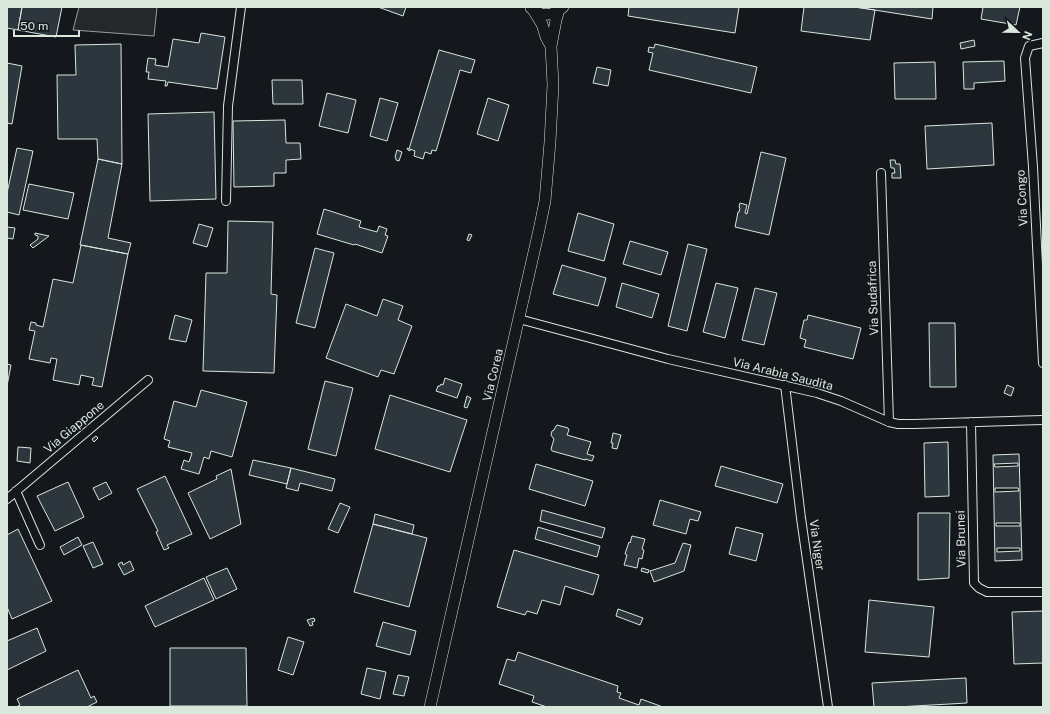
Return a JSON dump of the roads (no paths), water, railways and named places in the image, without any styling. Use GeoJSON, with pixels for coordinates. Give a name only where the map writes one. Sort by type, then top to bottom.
{"type":"FeatureCollection","features":[{"type":"Feature","properties":{"kind":"street"},"geometry":{"type":"LineString","coordinates":[[226,201],[228,106],[241,7]]}},
{"type":"Feature","properties":{"kind":"street"},"geometry":{"type":"LineString","coordinates":[[532,9],[539,13],[548,14],[552,14],[561,9]]}},
{"type":"Feature","properties":{"kind":"street"},"geometry":{"type":"LineString","coordinates":[[532,9],[542,24],[546,37],[551,46]]}},
{"type":"Feature","properties":{"kind":"street"},"geometry":{"type":"LineString","coordinates":[[551,46],[556,20],[561,9]]}},
{"type":"Feature","properties":{"kind":"street","name":"Via Congo"},"geometry":{"type":"LineString","coordinates":[[1043,43],[1029,46],[1025,58],[1043,363]]}},
{"type":"Feature","properties":{"kind":"street","name":"Via Corea"},"geometry":{"type":"LineString","coordinates":[[430,707],[545,201],[553,85],[551,46]]}},
{"type":"Feature","properties":{"kind":"street","name":"Via Sudafrica"},"geometry":{"type":"LineString","coordinates":[[881,172],[889,422]]}},
{"type":"Feature","properties":{"kind":"street","name":"Via Arabia Saudita"},"geometry":{"type":"LineString","coordinates":[[519,319],[668,359],[817,393],[841,401],[889,422],[914,424],[1043,420]]}},
{"type":"Feature","properties":{"kind":"street","name":"Via Giappone"},"geometry":{"type":"LineString","coordinates":[[7,499],[148,380]]}},
{"type":"Feature","properties":{"kind":"street","name":"Via Niger"},"geometry":{"type":"LineString","coordinates":[[785,385],[801,518],[828,707]]}},
{"type":"Feature","properties":{"kind":"street","name":"Via Brunei"},"geometry":{"type":"LineString","coordinates":[[971,422],[974,583],[979,588],[987,592],[1043,592]]}},
{"type":"Feature","properties":{"kind":"street"},"geometry":{"type":"LineString","coordinates":[[16,491],[40,545]]}}]}
